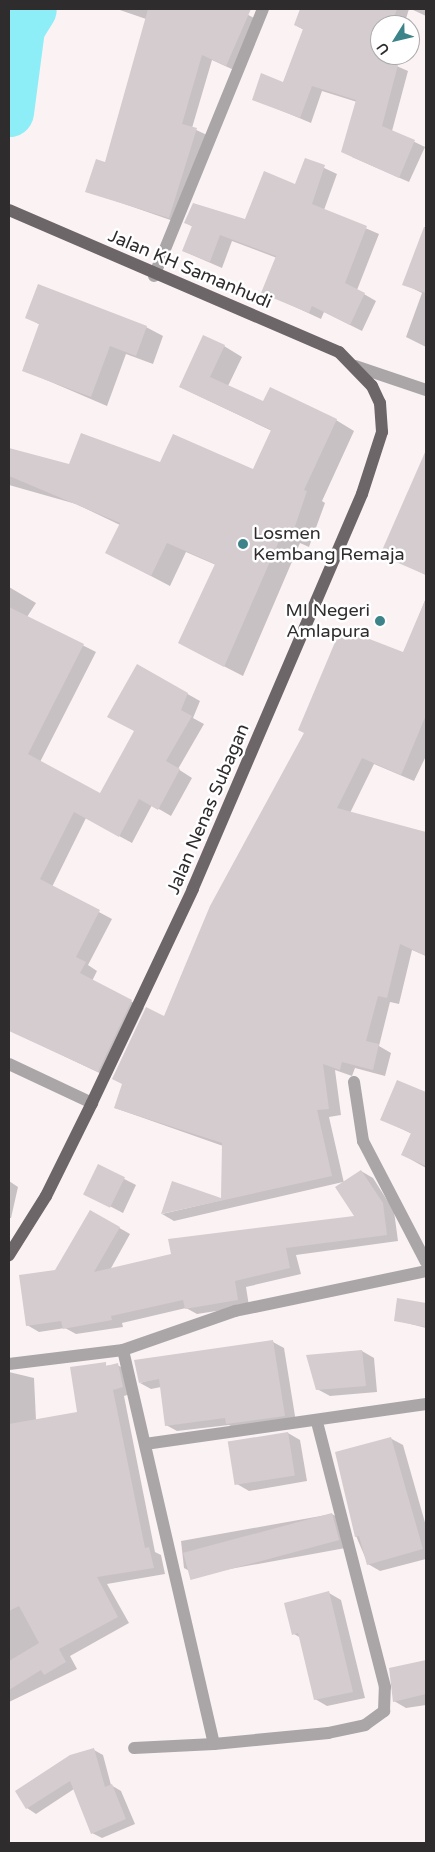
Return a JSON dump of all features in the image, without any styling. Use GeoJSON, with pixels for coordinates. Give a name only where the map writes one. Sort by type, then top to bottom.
{"type":"FeatureCollection","features":[{"type":"Feature","properties":{"kind":"main road","name":"Jalan KH Samanhudi"},"geometry":{"type":"LineString","coordinates":[[12,212],[154,276],[314,340],[355,366]]}},
{"type":"Feature","properties":{"kind":"main road","name":"Jalan Nenas Subagan"},"geometry":{"type":"LineString","coordinates":[[9,1255],[46,1196],[193,889],[372,466],[382,432],[380,403],[355,366]]}},
{"type":"Feature","properties":{"kind":"street"},"geometry":{"type":"LineString","coordinates":[[154,276],[261,9]]}},
{"type":"Feature","properties":{"kind":"street"},"geometry":{"type":"LineString","coordinates":[[355,366],[426,390]]}},
{"type":"Feature","properties":{"kind":"street"},"geometry":{"type":"LineString","coordinates":[[9,1064],[92,1103]]}},
{"type":"Feature","properties":{"kind":"street"},"geometry":{"type":"LineString","coordinates":[[354,1082],[363,1141],[426,1262]]}},
{"type":"Feature","properties":{"kind":"street"},"geometry":{"type":"LineString","coordinates":[[9,1364],[123,1350],[235,1311],[426,1271]]}},
{"type":"Feature","properties":{"kind":"street"},"geometry":{"type":"LineString","coordinates":[[123,1350],[214,1744]]}},
{"type":"Feature","properties":{"kind":"street"},"geometry":{"type":"LineString","coordinates":[[145,1444],[317,1422],[426,1404]]}},
{"type":"Feature","properties":{"kind":"street"},"geometry":{"type":"LineString","coordinates":[[134,1748],[214,1744],[328,1733],[365,1725],[384,1711],[385,1687],[317,1422]]}},
{"type":"Feature","properties":{"kind":"building"},"geometry":{"type":"Polygon","coordinates":[[[148,9],[251,9],[226,66],[202,55],[182,124],[197,128],[169,218],[85,192],[96,159],[105,162],[148,9]]]}},
{"type":"Feature","properties":{"kind":"building"},"geometry":{"type":"Polygon","coordinates":[[[300,9],[397,9],[395,15],[370,15],[370,65],[398,65],[382,126],[415,140],[399,178],[341,152],[356,100],[312,86],[300,118],[252,100],[261,73],[283,82],[303,29],[294,25],[300,9]]]}},
{"type":"Feature","properties":{"kind":"building"},"geometry":{"type":"Polygon","coordinates":[[[305,158],[325,165],[312,204],[367,226],[345,283],[365,293],[350,325],[312,306],[309,313],[261,293],[276,256],[220,235],[210,262],[182,251],[192,226],[184,223],[193,203],[245,219],[264,171],[295,184],[305,158]]]}},
{"type":"Feature","properties":{"kind":"building"},"geometry":{"type":"Polygon","coordinates":[[[424,227],[426,227],[426,293],[402,285],[424,227]]]}},
{"type":"Feature","properties":{"kind":"building"},"geometry":{"type":"Polygon","coordinates":[[[38,284],[147,326],[136,356],[110,346],[91,397],[22,371],[39,324],[25,318],[38,284]]]}},
{"type":"Feature","properties":{"kind":"building","name":"Losmen Kembang Remaja"},"geometry":{"type":"Polygon","coordinates":[[[203,335],[225,345],[210,377],[263,401],[270,387],[337,419],[304,490],[307,491],[291,538],[282,534],[224,667],[178,643],[215,564],[167,543],[151,576],[105,553],[120,523],[9,476],[9,448],[69,464],[81,433],[160,462],[173,434],[253,469],[271,430],[179,387],[203,335]]]}},
{"type":"Feature","properties":{"kind":"building"},"geometry":{"type":"Polygon","coordinates":[[[426,450],[426,575],[380,555],[426,450]]]}},
{"type":"Feature","properties":{"kind":"building"},"geometry":{"type":"Polygon","coordinates":[[[426,598],[426,715],[401,775],[362,758],[337,808],[426,832],[426,956],[400,944],[387,998],[378,996],[366,1041],[379,1044],[373,1070],[342,1062],[340,1070],[323,1064],[329,1109],[317,1110],[332,1176],[161,1214],[172,1181],[221,1198],[222,1143],[114,1108],[122,1084],[112,1079],[146,1007],[164,1016],[210,906],[304,733],[298,730],[341,628],[403,652],[426,598]]]}},
{"type":"Feature","properties":{"kind":"building"},"geometry":{"type":"Polygon","coordinates":[[[9,607],[84,644],[28,754],[100,793],[134,731],[107,717],[137,664],[188,693],[181,710],[192,716],[166,761],[180,769],[158,810],[139,799],[119,837],[74,812],[40,879],[100,910],[76,957],[86,962],[80,973],[132,1000],[98,1072],[9,1031],[9,607]]]}},
{"type":"Feature","properties":{"kind":"building"},"geometry":{"type":"Polygon","coordinates":[[[397,1080],[426,1092],[426,1166],[401,1155],[411,1133],[380,1120],[397,1080]]]}},
{"type":"Feature","properties":{"kind":"building"},"geometry":{"type":"Polygon","coordinates":[[[98,1164],[125,1177],[110,1208],[83,1195],[98,1164]]]}},
{"type":"Feature","properties":{"kind":"building"},"geometry":{"type":"Polygon","coordinates":[[[361,1170],[383,1203],[387,1235],[286,1248],[290,1268],[235,1281],[238,1300],[185,1309],[183,1300],[111,1316],[112,1320],[63,1329],[61,1321],[26,1326],[19,1275],[55,1270],[90,1210],[120,1227],[94,1272],[171,1254],[168,1239],[354,1216],[335,1187],[361,1170]]]}},
{"type":"Feature","properties":{"kind":"building"},"geometry":{"type":"Polygon","coordinates":[[[397,1298],[426,1303],[426,1327],[394,1321],[397,1298]]]}},
{"type":"Feature","properties":{"kind":"building"},"geometry":{"type":"Polygon","coordinates":[[[273,1340],[285,1416],[226,1424],[225,1418],[165,1426],[159,1379],[139,1383],[134,1360],[273,1340]]]}},
{"type":"Feature","properties":{"kind":"building"},"geometry":{"type":"Polygon","coordinates":[[[362,1350],[366,1386],[316,1390],[306,1355],[362,1350]]]}},
{"type":"Feature","properties":{"kind":"building"},"geometry":{"type":"Polygon","coordinates":[[[106,1362],[106,1366],[118,1363],[123,1387],[113,1390],[145,1548],[149,1547],[154,1568],[97,1577],[118,1617],[59,1649],[66,1662],[44,1675],[41,1670],[9,1690],[9,1661],[39,1643],[19,1606],[9,1611],[9,1424],[77,1412],[70,1367],[106,1362]]]}},
{"type":"Feature","properties":{"kind":"building"},"geometry":{"type":"Polygon","coordinates":[[[288,1432],[295,1475],[235,1485],[228,1442],[288,1432]]]}},
{"type":"Feature","properties":{"kind":"building"},"geometry":{"type":"Polygon","coordinates":[[[391,1437],[423,1549],[367,1565],[359,1536],[355,1537],[335,1452],[391,1437]]]}},
{"type":"Feature","properties":{"kind":"building"},"geometry":{"type":"Polygon","coordinates":[[[332,1513],[339,1540],[190,1580],[183,1553],[332,1513]]]}},
{"type":"Feature","properties":{"kind":"building"},"geometry":{"type":"Polygon","coordinates":[[[329,1591],[353,1692],[314,1700],[298,1633],[292,1635],[284,1603],[329,1591]]]}},
{"type":"Feature","properties":{"kind":"building"},"geometry":{"type":"Polygon","coordinates":[[[426,1660],[426,1694],[393,1702],[389,1668],[426,1660]]]}},
{"type":"Feature","properties":{"kind":"building"},"geometry":{"type":"Polygon","coordinates":[[[94,1748],[105,1787],[112,1784],[126,1819],[91,1834],[70,1781],[26,1809],[15,1791],[70,1755],[94,1748]]]}},
{"type":"Feature","properties":{"kind":"waterway"},"geometry":{"type":"LineString","coordinates":[[9,112],[20,28],[32,9]]}},
{"type":"Feature","properties":{"kind":"place","name":"Losmen Kembang Remaja"},"geometry":{"type":"Point","coordinates":[243,544]}},
{"type":"Feature","properties":{"kind":"place","name":"MI Negeri Amlapura"},"geometry":{"type":"Point","coordinates":[380,621]}}]}
